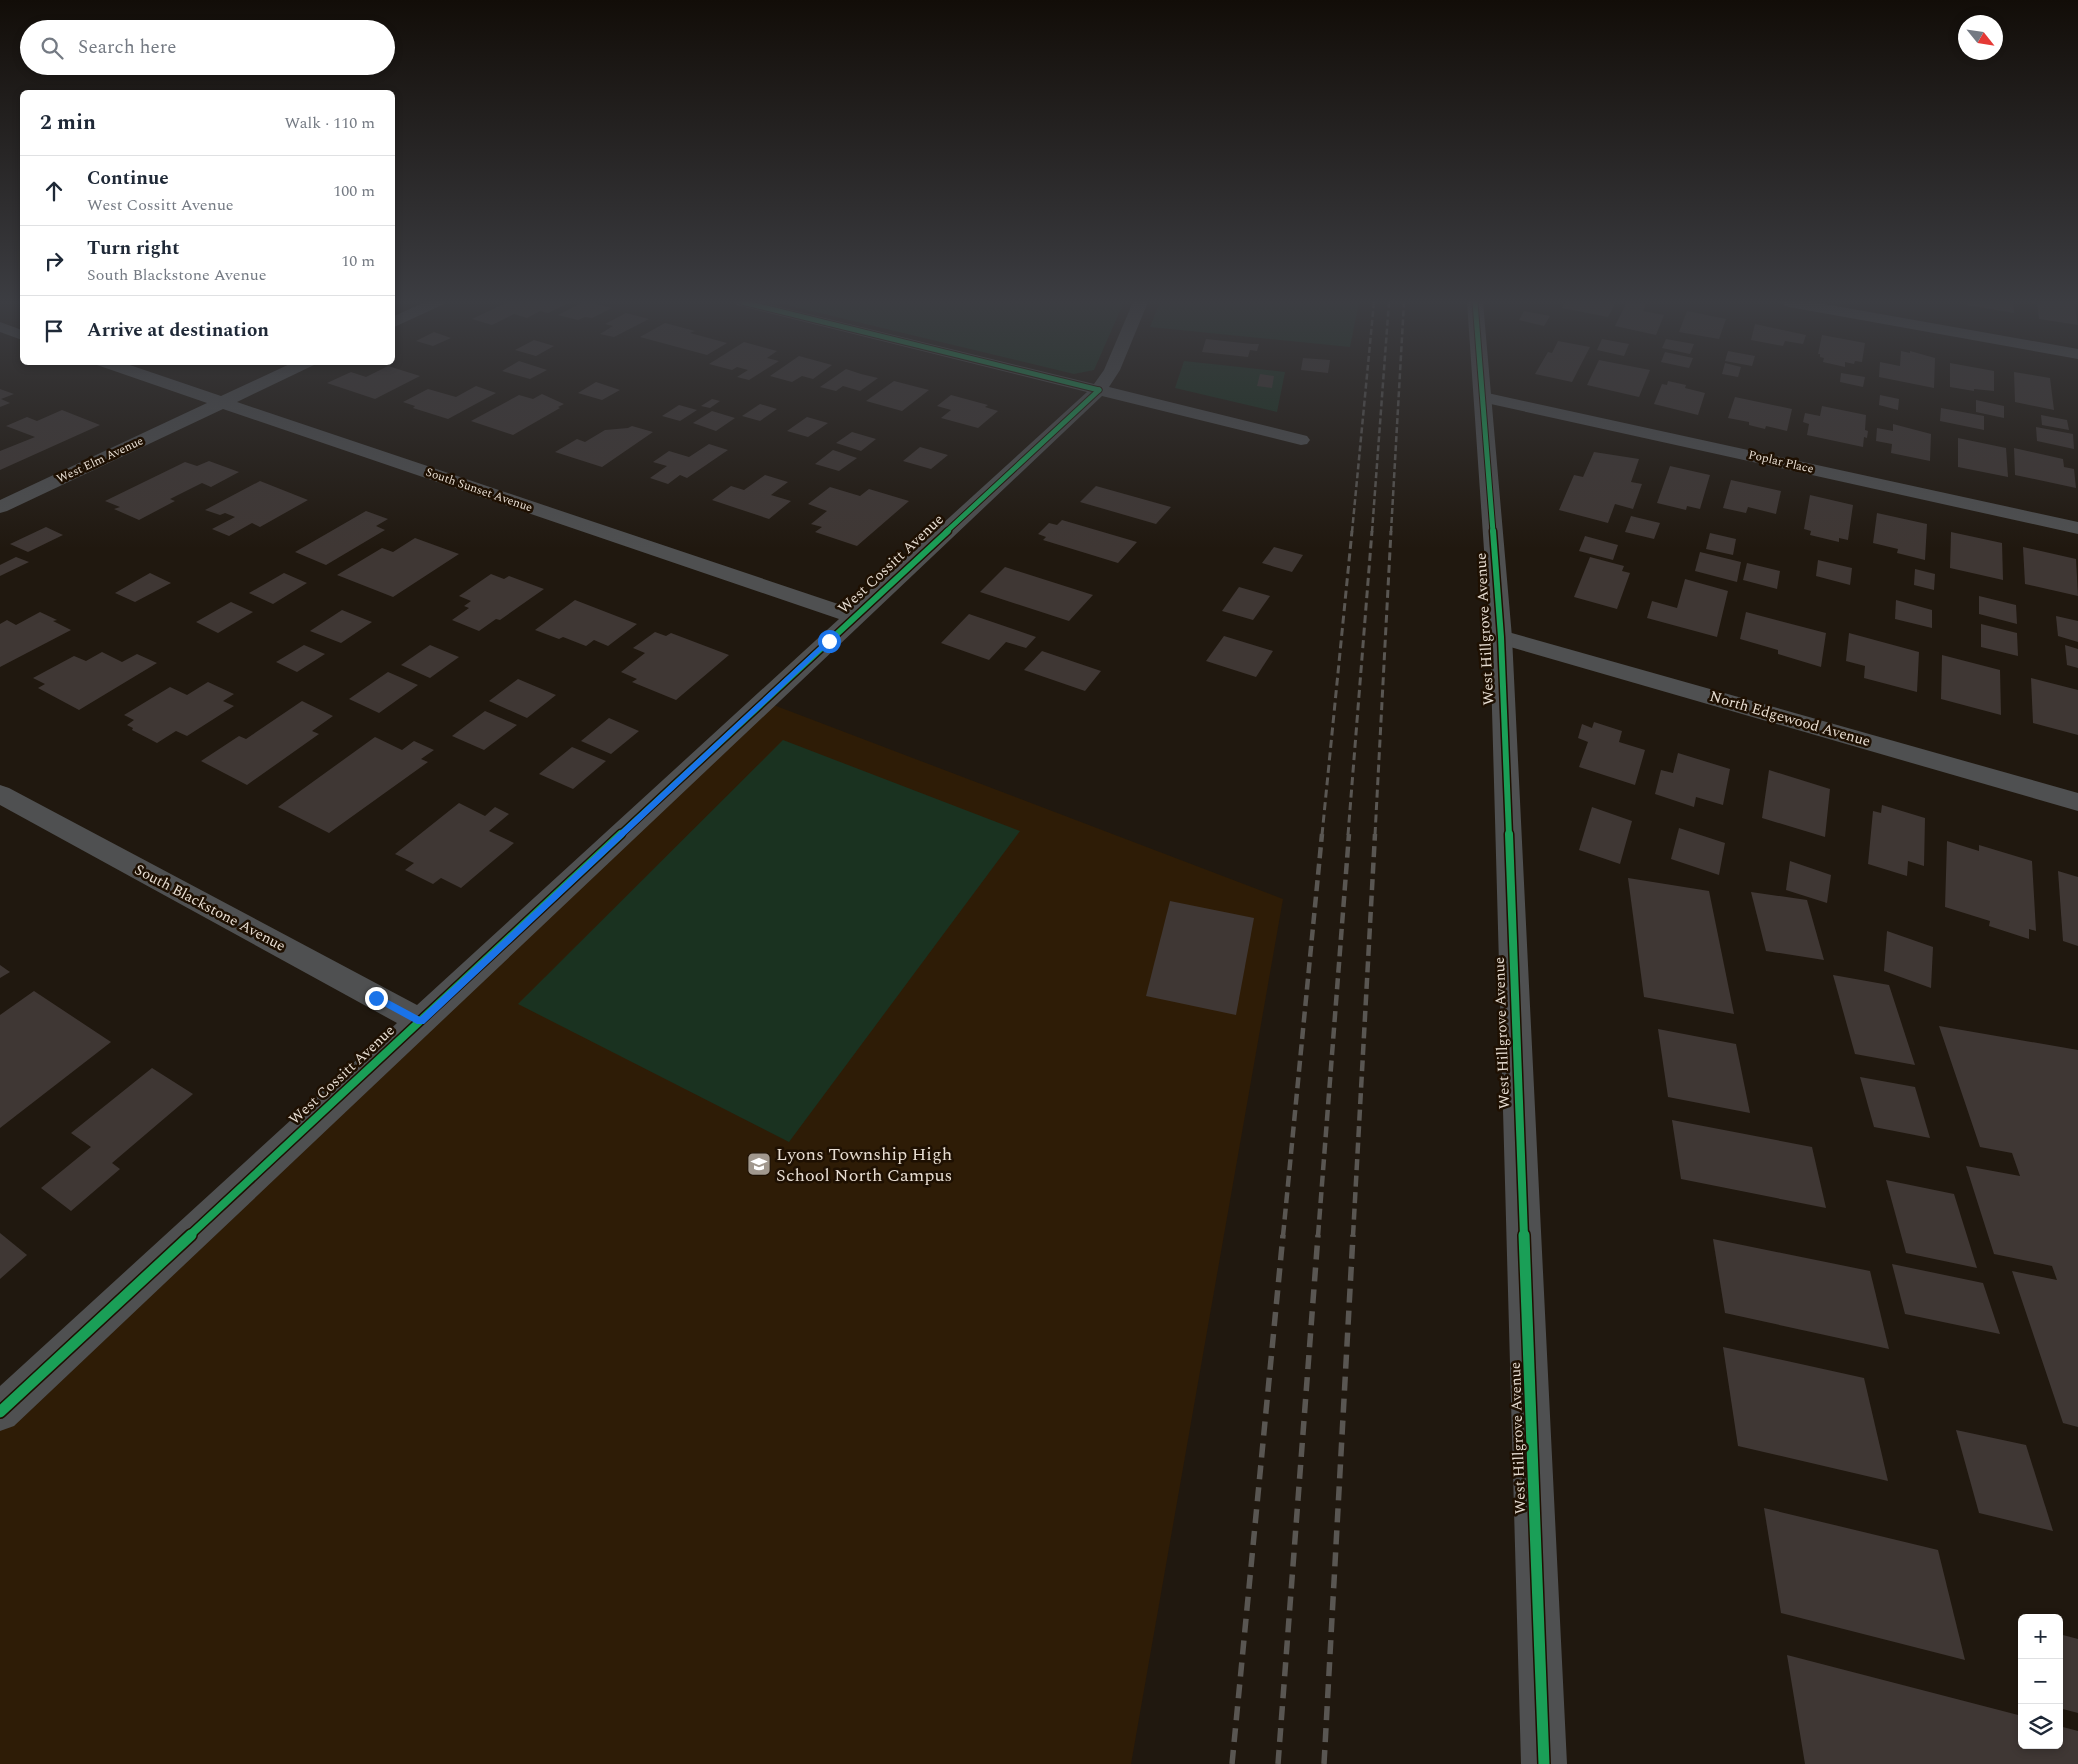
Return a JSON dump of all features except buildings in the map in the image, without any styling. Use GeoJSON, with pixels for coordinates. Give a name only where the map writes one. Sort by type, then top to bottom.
{"type":"FeatureCollection","features":[{"type":"Feature","properties":{"kind":"street","name":"South Sunset Avenue"},"geometry":{"type":"LineString","coordinates":[[168,384],[855,617]]}},
{"type":"Feature","properties":{"kind":"street","name":"West Elm Avenue"},"geometry":{"type":"LineString","coordinates":[[0,507],[261,384]]}},
{"type":"Feature","properties":{"kind":"street"},"geometry":{"type":"LineString","coordinates":[[1075,384],[1301,440]]}},
{"type":"Feature","properties":{"kind":"street","name":"West Cossitt Avenue"},"geometry":{"type":"LineString","coordinates":[[0,1412],[855,617],[1102,384]]}},
{"type":"Feature","properties":{"kind":"street","name":"West Hillgrove Avenue"},"geometry":{"type":"LineString","coordinates":[[1482,384],[1501,637],[1544,1764]]}},
{"type":"Feature","properties":{"kind":"street","name":"Poplar Place"},"geometry":{"type":"LineString","coordinates":[[1483,397],[2078,528]]}},
{"type":"Feature","properties":{"kind":"street","name":"North Edgewood Avenue"},"geometry":{"type":"LineString","coordinates":[[1501,637],[2078,802]]}},
{"type":"Feature","properties":{"kind":"street","name":"South Blackstone Avenue"},"geometry":{"type":"LineString","coordinates":[[0,794],[420,1021]]}},
{"type":"Feature","properties":{"kind":"shaded area","name":"Lyons Township High School North Campus"},"geometry":{"type":"Polygon","coordinates":[[[771,704],[1283,899],[1131,1764],[0,1764],[0,1430],[771,704]]]}},
{"type":"Feature","properties":{"kind":"green space"},"geometry":{"type":"Polygon","coordinates":[[[1176,384],[1283,384],[1277,412],[1175,388],[1176,384]]]}},
{"type":"Feature","properties":{"kind":"green space"},"geometry":{"type":"Polygon","coordinates":[[[783,740],[1020,831],[789,1142],[518,1004],[783,740]]]}},
{"type":"Feature","properties":{"kind":"railway"},"geometry":{"type":"LineString","coordinates":[[1352,532],[1366,384]]}},
{"type":"Feature","properties":{"kind":"railway"},"geometry":{"type":"LineString","coordinates":[[1372,532],[1383,384]]}},
{"type":"Feature","properties":{"kind":"railway"},"geometry":{"type":"LineString","coordinates":[[1391,532],[1399,384]]}},
{"type":"Feature","properties":{"kind":"railway"},"geometry":{"type":"LineString","coordinates":[[1322,835],[1352,531]]}},
{"type":"Feature","properties":{"kind":"railway"},"geometry":{"type":"LineString","coordinates":[[1348,835],[1372,531]]}},
{"type":"Feature","properties":{"kind":"railway"},"geometry":{"type":"LineString","coordinates":[[1375,835],[1391,531]]}},
{"type":"Feature","properties":{"kind":"railway"},"geometry":{"type":"LineString","coordinates":[[1283,1236],[1322,834]]}},
{"type":"Feature","properties":{"kind":"railway"},"geometry":{"type":"LineString","coordinates":[[1318,1236],[1349,834]]}},
{"type":"Feature","properties":{"kind":"railway"},"geometry":{"type":"LineString","coordinates":[[1353,1236],[1375,834]]}},
{"type":"Feature","properties":{"kind":"railway"},"geometry":{"type":"LineString","coordinates":[[1232,1764],[1283,1235]]}},
{"type":"Feature","properties":{"kind":"railway"},"geometry":{"type":"LineString","coordinates":[[1278,1764],[1318,1235]]}},
{"type":"Feature","properties":{"kind":"railway"},"geometry":{"type":"LineString","coordinates":[[1324,1764],[1353,1235]]}},
{"type":"Feature","properties":{"kind":"cycle path"},"geometry":{"type":"LineString","coordinates":[[1076,384],[1099,390]]}},
{"type":"Feature","properties":{"kind":"cycle path"},"geometry":{"type":"LineString","coordinates":[[1481,384],[1501,637],[1544,1764]]}},
{"type":"Feature","properties":{"kind":"cycle path"},"geometry":{"type":"LineString","coordinates":[[0,1412],[1099,390]]}},
{"type":"Feature","properties":{"kind":"place","name":"Lyons Township High School North Campus"},"geometry":{"type":"Point","coordinates":[759,1164]}},
{"type":"Feature","properties":{"kind":"route"},"geometry":{"type":"LineString","coordinates":[[376,998],[420,1021],[829,641]]}}]}
